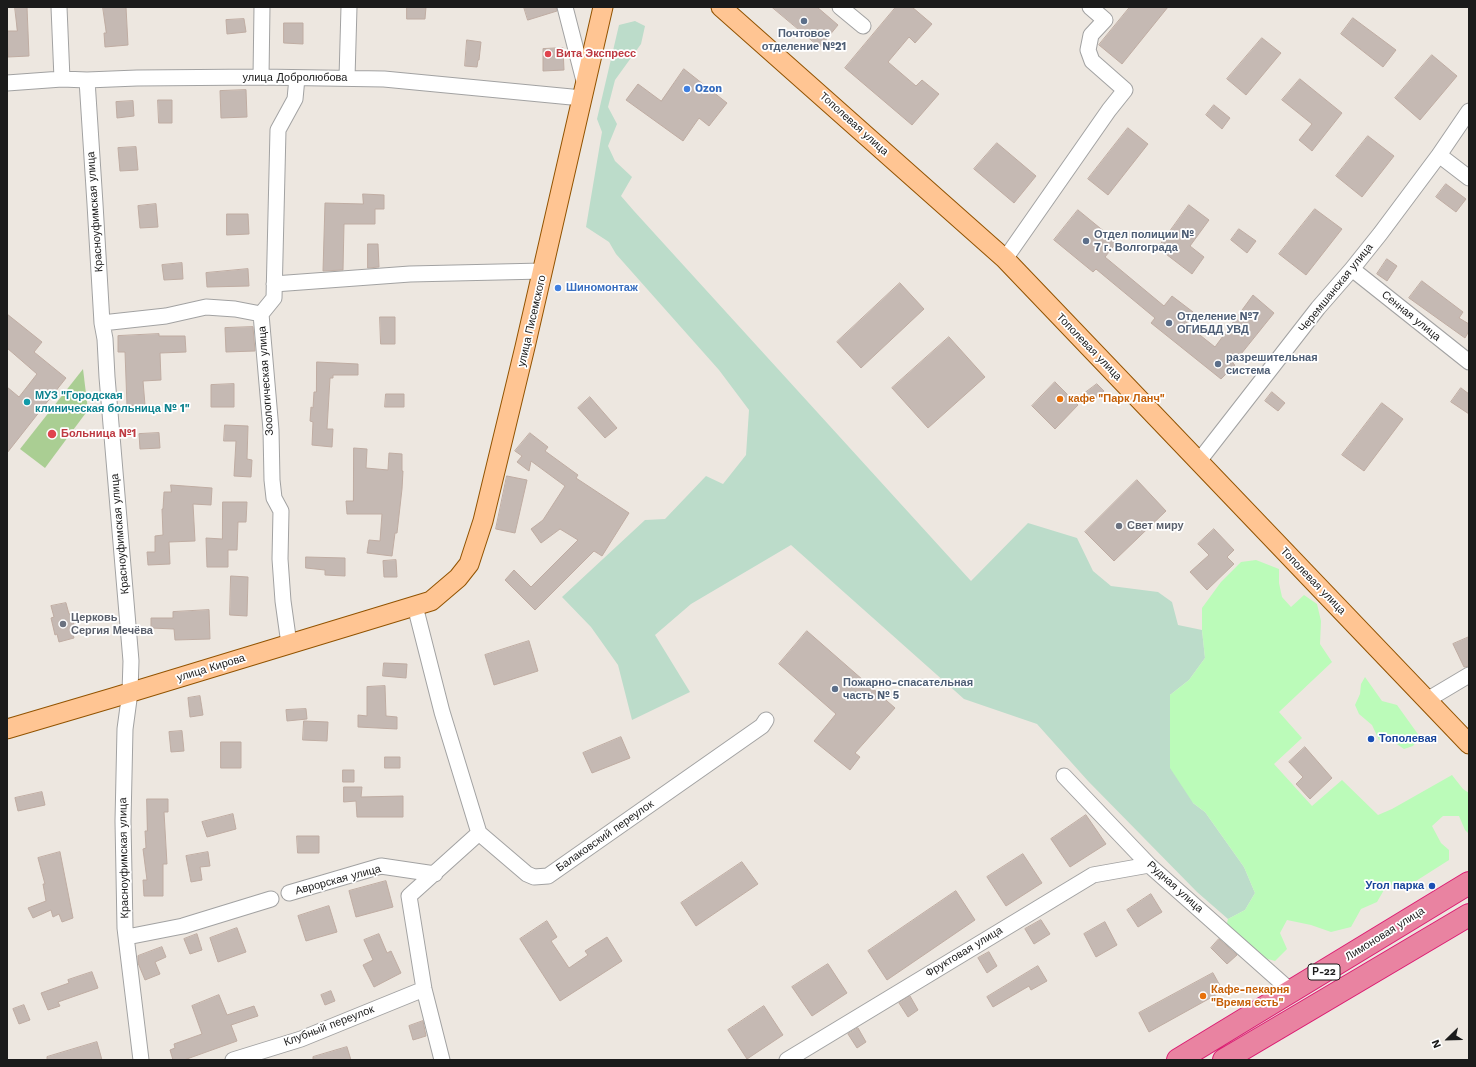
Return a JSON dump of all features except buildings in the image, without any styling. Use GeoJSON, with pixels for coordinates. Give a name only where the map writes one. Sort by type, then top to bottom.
{"type":"FeatureCollection","features":[{"type":"Feature","properties":{"kind":"highway","name":"Лимоновая улица"},"geometry":{"type":"LineString","coordinates":[[1178,1060],[1469,883]]}},
{"type":"Feature","properties":{"kind":"highway","name":"Р-22"},"geometry":{"type":"LineString","coordinates":[[1224,1060],[1469,915]]}},
{"type":"Feature","properties":{"kind":"main road","name":"улица Писемского"},"geometry":{"type":"LineString","coordinates":[[415,606],[431,601],[458,578],[469,564],[483,521],[543,271],[603,7]]}},
{"type":"Feature","properties":{"kind":"main road","name":"Тополевая улица"},"geometry":{"type":"LineString","coordinates":[[721,7],[1005,259],[1469,744]]}},
{"type":"Feature","properties":{"kind":"main road","name":"улица Кирова"},"geometry":{"type":"LineString","coordinates":[[7,729],[415,606]]}},
{"type":"Feature","properties":{"kind":"street"},"geometry":{"type":"LineString","coordinates":[[59,7],[62,79]]}},
{"type":"Feature","properties":{"kind":"street"},"geometry":{"type":"LineString","coordinates":[[261,77],[262,7]]}},
{"type":"Feature","properties":{"kind":"street"},"geometry":{"type":"LineString","coordinates":[[347,78],[349,7]]}},
{"type":"Feature","properties":{"kind":"street"},"geometry":{"type":"LineString","coordinates":[[565,7],[583,92]]}},
{"type":"Feature","properties":{"kind":"street"},"geometry":{"type":"LineString","coordinates":[[840,7],[863,26]]}},
{"type":"Feature","properties":{"kind":"street"},"geometry":{"type":"LineString","coordinates":[[1005,259],[1109,110],[1125,90],[1092,60],[1088,50],[1091,35],[1105,20],[1090,7]]}},
{"type":"Feature","properties":{"kind":"street","name":"улица Добролюбова"},"geometry":{"type":"LineString","coordinates":[[7,83],[62,79],[86,80],[261,77],[347,78],[583,92]]}},
{"type":"Feature","properties":{"kind":"street","name":"Зоологическая улица"},"geometry":{"type":"LineString","coordinates":[[289,644],[283,601],[280,559],[281,511],[274,498],[272,480],[271,430],[261,314],[274,298],[278,130],[294,99],[297,78]]}},
{"type":"Feature","properties":{"kind":"street","name":"Красноуфимская улица"},"geometry":{"type":"LineString","coordinates":[[86,80],[96,204],[106,377],[131,661],[130,692],[125,729],[123,821],[127,938],[141,1060]]}},
{"type":"Feature","properties":{"kind":"street","name":"Черемшанская улица"},"geometry":{"type":"LineString","coordinates":[[1199,461],[1318,308],[1352,269],[1439,155],[1469,111]]}},
{"type":"Feature","properties":{"kind":"street"},"geometry":{"type":"LineString","coordinates":[[1439,155],[1469,178]]}},
{"type":"Feature","properties":{"kind":"street","name":"Сенная улица"},"geometry":{"type":"LineString","coordinates":[[1352,269],[1469,362]]}},
{"type":"Feature","properties":{"kind":"street"},"geometry":{"type":"LineString","coordinates":[[274,284],[410,274],[543,271]]}},
{"type":"Feature","properties":{"kind":"street"},"geometry":{"type":"LineString","coordinates":[[102,323],[166,316],[206,307],[235,309],[261,314]]}},
{"type":"Feature","properties":{"kind":"street"},"geometry":{"type":"LineString","coordinates":[[415,606],[442,712],[479,833],[409,896],[424,989],[442,1060]]}},
{"type":"Feature","properties":{"kind":"street"},"geometry":{"type":"LineString","coordinates":[[1427,700],[1469,675]]}},
{"type":"Feature","properties":{"kind":"street","name":"Балаковский переулок"},"geometry":{"type":"LineString","coordinates":[[479,833],[528,874],[534,877],[548,876],[762,726],[766,720]]}},
{"type":"Feature","properties":{"kind":"street","name":"Рудная улица"},"geometry":{"type":"LineString","coordinates":[[1064,776],[1149,865],[1292,992]]}},
{"type":"Feature","properties":{"kind":"street","name":"Фруктовая улица"},"geometry":{"type":"LineString","coordinates":[[787,1060],[1093,875],[1149,865]]}},
{"type":"Feature","properties":{"kind":"street","name":"Аврорская улица"},"geometry":{"type":"LineString","coordinates":[[289,893],[382,866],[435,874]]}},
{"type":"Feature","properties":{"kind":"street"},"geometry":{"type":"LineString","coordinates":[[127,938],[183,926],[271,899]]}},
{"type":"Feature","properties":{"kind":"street","name":"Клубный переулок"},"geometry":{"type":"LineString","coordinates":[[233,1060],[301,1038],[424,989]]}},
{"type":"Feature","properties":{"kind":"green space"},"geometry":{"type":"Polygon","coordinates":[[[635,21],[645,26],[641,44],[615,80],[608,107],[617,124],[608,146],[615,161],[632,177],[621,196],[971,581],[1028,523],[1077,538],[1093,571],[1111,586],[1158,592],[1172,602],[1178,625],[1202,630],[1205,658],[1189,680],[1170,695],[1193,803],[1205,812],[1244,867],[1255,893],[1245,910],[1228,919],[1197,892],[1088,781],[1037,724],[964,699],[791,545],[691,604],[655,635],[690,692],[632,720],[618,665],[591,627],[562,597],[645,520],[665,519],[706,476],[723,484],[746,455],[749,410],[719,370],[616,254],[609,242],[586,227],[602,132],[597,119],[619,25],[635,21]]]}},
{"type":"Feature","properties":{"kind":"green space"},"geometry":{"type":"Polygon","coordinates":[[[83,369],[88,410],[45,468],[20,449],[83,369]]]}},
{"type":"Feature","properties":{"kind":"green space"},"geometry":{"type":"Polygon","coordinates":[[[1256,560],[1279,569],[1279,583],[1282,597],[1291,607],[1304,595],[1317,604],[1321,621],[1320,644],[1332,662],[1279,712],[1302,738],[1274,764],[1312,806],[1342,780],[1378,815],[1392,809],[1452,775],[1463,789],[1469,793],[1469,834],[1465,830],[1459,816],[1443,816],[1432,826],[1441,843],[1449,850],[1449,860],[1416,881],[1399,888],[1388,883],[1377,902],[1361,909],[1351,927],[1331,932],[1311,925],[1287,920],[1280,933],[1287,949],[1275,961],[1253,955],[1226,927],[1228,919],[1245,910],[1255,893],[1244,867],[1205,812],[1193,803],[1170,768],[1170,695],[1189,680],[1205,658],[1202,630],[1202,608],[1221,582],[1241,562],[1256,560]]]}},
{"type":"Feature","properties":{"kind":"green space"},"geometry":{"type":"Polygon","coordinates":[[[1365,677],[1382,701],[1397,705],[1420,737],[1413,746],[1404,749],[1391,740],[1379,740],[1372,725],[1359,714],[1355,705],[1360,694],[1361,684],[1365,677]]]}},
{"type":"Feature","properties":{"kind":"place","name":"Почтовое отделение №21"},"geometry":{"type":"Point","coordinates":[804,21]}},
{"type":"Feature","properties":{"kind":"place","name":"Вита Экспресс"},"geometry":{"type":"Point","coordinates":[548,54]}},
{"type":"Feature","properties":{"kind":"place","name":"Ozon"},"geometry":{"type":"Point","coordinates":[687,89]}},
{"type":"Feature","properties":{"kind":"place","name":"Отдел полиции № 7 г. Волгограда"},"geometry":{"type":"Point","coordinates":[1086,241]}},
{"type":"Feature","properties":{"kind":"place","name":"Шиномонтаж"},"geometry":{"type":"Point","coordinates":[558,288]}},
{"type":"Feature","properties":{"kind":"place","name":"Отделение №7 ОГИБДД УВД"},"geometry":{"type":"Point","coordinates":[1169,323]}},
{"type":"Feature","properties":{"kind":"place","name":"разрешительная система"},"geometry":{"type":"Point","coordinates":[1218,364]}},
{"type":"Feature","properties":{"kind":"place","name":"кафе \"Парк Ланч\""},"geometry":{"type":"Point","coordinates":[1060,399]}},
{"type":"Feature","properties":{"kind":"place","name":"МУЗ \"Городская клиническая больница № 1\""},"geometry":{"type":"Point","coordinates":[27,402]}},
{"type":"Feature","properties":{"kind":"place","name":"Больница №1"},"geometry":{"type":"Point","coordinates":[52,434]}},
{"type":"Feature","properties":{"kind":"place","name":"Свет миру"},"geometry":{"type":"Point","coordinates":[1119,526]}},
{"type":"Feature","properties":{"kind":"place","name":"Церковь Сергия Мечёва"},"geometry":{"type":"Point","coordinates":[63,624]}},
{"type":"Feature","properties":{"kind":"place","name":"Пожарно-спасательная часть № 5"},"geometry":{"type":"Point","coordinates":[835,689]}},
{"type":"Feature","properties":{"kind":"place","name":"Тополевая"},"geometry":{"type":"Point","coordinates":[1371,739]}},
{"type":"Feature","properties":{"kind":"place","name":"Угол парка"},"geometry":{"type":"Point","coordinates":[1432,886]}},
{"type":"Feature","properties":{"kind":"place","name":"Кафе-пекарня \"Время есть\""},"geometry":{"type":"Point","coordinates":[1203,996]}}]}
